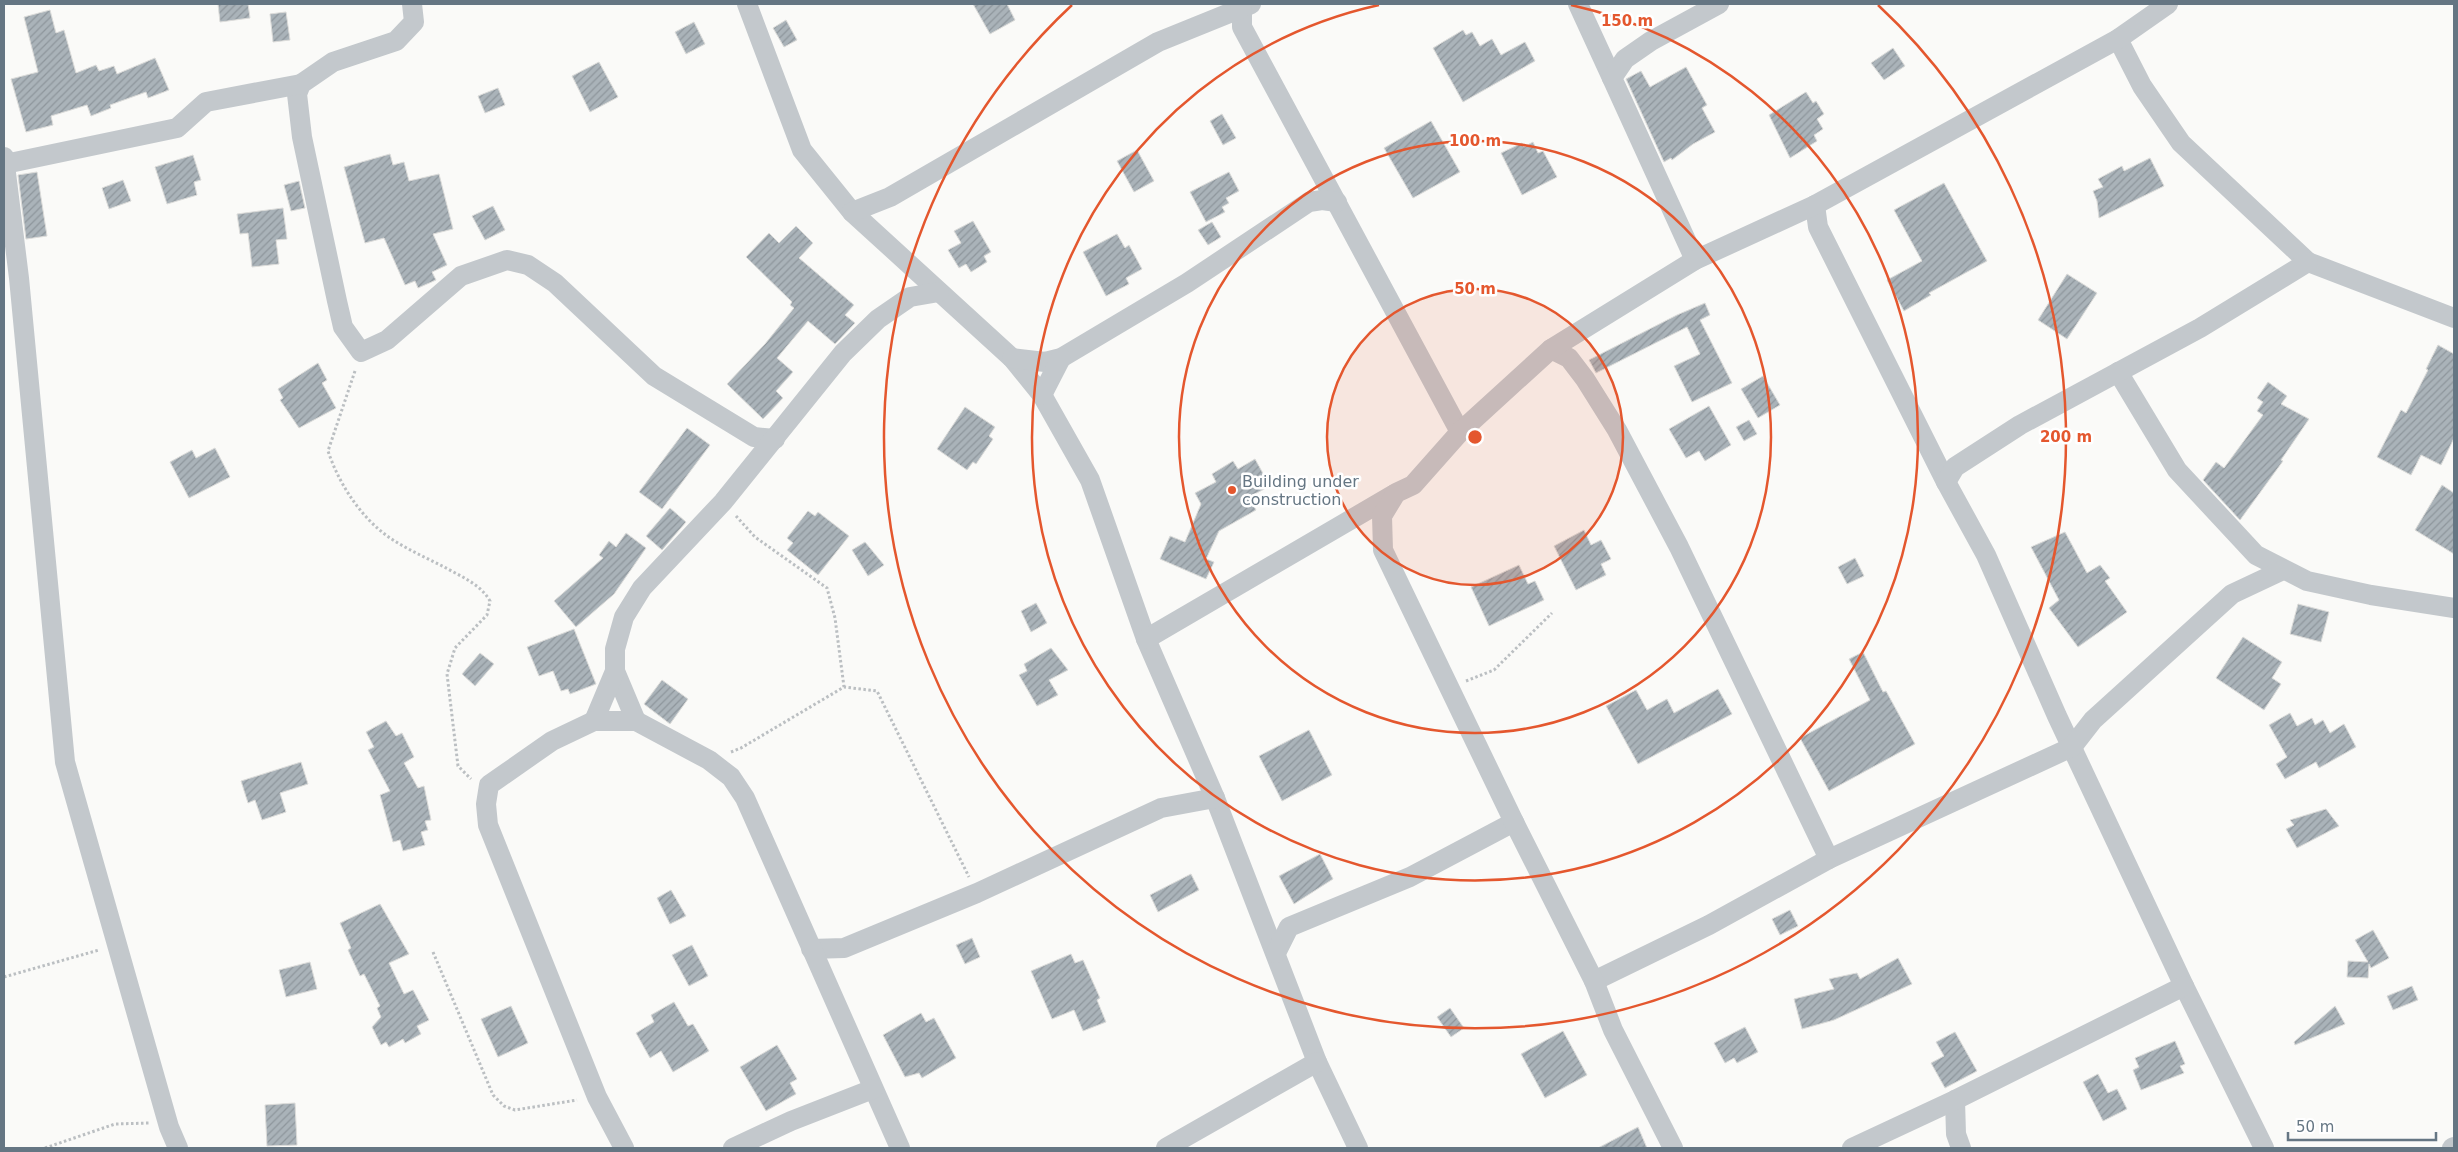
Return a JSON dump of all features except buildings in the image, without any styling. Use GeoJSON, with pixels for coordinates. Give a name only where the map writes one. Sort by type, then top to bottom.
{"type":"FeatureCollection","features":[{"type":"Feature","properties":{"kind":"street"},"geometry":{"type":"LineString","coordinates":[[178,1148],[169,1127],[65,762],[19,278],[4,160],[177,128],[206,102],[301,84],[333,62],[396,41],[414,22],[412,4]]}},
{"type":"Feature","properties":{"kind":"street"},"geometry":{"type":"LineString","coordinates":[[747,4],[802,150],[852,212],[1012,358],[1042,395],[1090,480],[1146,639],[1215,798],[1317,1062],[1358,1148]]}},
{"type":"Feature","properties":{"kind":"street"},"geometry":{"type":"LineString","coordinates":[[1578,4],[1695,260]]}},
{"type":"Feature","properties":{"kind":"street"},"geometry":{"type":"LineString","coordinates":[[1612,78],[1625,59],[1651,41],[1720,4]]}},
{"type":"Feature","properties":{"kind":"street"},"geometry":{"type":"LineString","coordinates":[[1146,639],[1396,493],[1413,485],[1460,432],[1551,349],[1695,260],[1815,205],[2118,39],[2168,4]]}},
{"type":"Feature","properties":{"kind":"street"},"geometry":{"type":"LineString","coordinates":[[852,212],[890,197],[1158,42],[1247,6]]}},
{"type":"Feature","properties":{"kind":"street"},"geometry":{"type":"LineString","coordinates":[[1247,6],[1242,27],[1338,202],[1460,432]]}},
{"type":"Feature","properties":{"kind":"street"},"geometry":{"type":"LineString","coordinates":[[2118,39],[2142,86],[2181,143],[2308,262],[2454,318]]}},
{"type":"Feature","properties":{"kind":"street"},"geometry":{"type":"LineString","coordinates":[[301,84],[297,94],[302,137],[337,301],[344,327],[361,352],[387,340],[461,276],[507,260],[528,265],[555,283],[654,376],[754,437],[774,439]]}},
{"type":"Feature","properties":{"kind":"street"},"geometry":{"type":"LineString","coordinates":[[1012,358],[1045,362],[1061,358],[1187,283],[1309,202],[1322,200],[1338,202]]}},
{"type":"Feature","properties":{"kind":"street"},"geometry":{"type":"LineString","coordinates":[[1815,205],[1818,227],[1946,482],[1986,555],[2057,716],[2184,986],[2264,1148]]}},
{"type":"Feature","properties":{"kind":"street"},"geometry":{"type":"LineString","coordinates":[[1946,482],[1955,467],[2020,425],[2200,328],[2308,262]]}},
{"type":"Feature","properties":{"kind":"street"},"geometry":{"type":"LineString","coordinates":[[594,721],[615,671],[615,649],[624,617],[638,595],[723,502],[843,353],[878,319],[910,297],[939,292]]}},
{"type":"Feature","properties":{"kind":"street"},"geometry":{"type":"LineString","coordinates":[[1551,349],[1569,358],[1617,430],[1678,547],[1829,859]]}},
{"type":"Feature","properties":{"kind":"street"},"geometry":{"type":"LineString","coordinates":[[1042,395],[1061,358]]}},
{"type":"Feature","properties":{"kind":"street"},"geometry":{"type":"LineString","coordinates":[[2118,372],[2177,470],[2256,555],[2307,581],[2454,608]]}},
{"type":"Feature","properties":{"kind":"street"},"geometry":{"type":"LineString","coordinates":[[1396,493],[1382,516],[1383,550],[1514,822],[1594,981],[1613,1030],[1672,1148]]}},
{"type":"Feature","properties":{"kind":"street"},"geometry":{"type":"LineString","coordinates":[[1594,981],[1709,925],[1829,859],[2072,747],[2093,720],[2232,594],[2283,570]]}},
{"type":"Feature","properties":{"kind":"street"},"geometry":{"type":"LineString","coordinates":[[615,671],[636,721]]}},
{"type":"Feature","properties":{"kind":"street"},"geometry":{"type":"LineString","coordinates":[[2057,716],[2093,720]]}},
{"type":"Feature","properties":{"kind":"street"},"geometry":{"type":"LineString","coordinates":[[624,1148],[597,1097],[488,826],[486,804],[489,785],[552,741],[594,721],[636,721],[709,760],[731,777],[745,798],[900,1148]]}},
{"type":"Feature","properties":{"kind":"street"},"geometry":{"type":"LineString","coordinates":[[811,949],[844,948],[977,893],[1161,808],[1215,798]]}},
{"type":"Feature","properties":{"kind":"street"},"geometry":{"type":"LineString","coordinates":[[1276,953],[1289,927],[1410,877],[1514,822]]}},
{"type":"Feature","properties":{"kind":"street"},"geometry":{"type":"LineString","coordinates":[[823,974],[844,948]]}},
{"type":"Feature","properties":{"kind":"street"},"geometry":{"type":"LineString","coordinates":[[1852,1148],[1955,1100],[2184,986]]}},
{"type":"Feature","properties":{"kind":"street"},"geometry":{"type":"LineString","coordinates":[[1166,1148],[1317,1062]]}},
{"type":"Feature","properties":{"kind":"street"},"geometry":{"type":"LineString","coordinates":[[733,1148],[791,1120],[873,1089]]}},
{"type":"Feature","properties":{"kind":"street"},"geometry":{"type":"LineString","coordinates":[[1955,1100],[1959,1141]]}},
{"type":"Feature","properties":{"kind":"street"},"geometry":{"type":"LineString","coordinates":[[1925,1113],[1959,1141]]}},
{"type":"Feature","properties":{"kind":"path"},"geometry":{"type":"LineString","coordinates":[[361,352],[328,451],[332,464],[351,498],[368,519],[390,538],[485,591],[490,601],[487,615],[455,648],[447,674],[458,766],[475,783],[489,785]]}},
{"type":"Feature","properties":{"kind":"path"},"geometry":{"type":"LineString","coordinates":[[723,502],[755,537],[827,588],[835,618],[844,687]]}},
{"type":"Feature","properties":{"kind":"path"},"geometry":{"type":"LineString","coordinates":[[1450,688],[1494,670],[1552,613]]}},
{"type":"Feature","properties":{"kind":"path"},"geometry":{"type":"LineString","coordinates":[[709,760],[741,748],[844,687],[877,690],[977,893]]}},
{"type":"Feature","properties":{"kind":"path"},"geometry":{"type":"LineString","coordinates":[[4,977],[117,945]]}},
{"type":"Feature","properties":{"kind":"path"},"geometry":{"type":"LineString","coordinates":[[433,952],[493,1094],[504,1106],[515,1110],[597,1097]]}},
{"type":"Feature","properties":{"kind":"path"},"geometry":{"type":"LineString","coordinates":[[45,1148],[116,1124],[150,1123],[169,1127]]}},
{"type":"Feature","properties":{"kind":"place","name":"Building under construction"},"geometry":{"type":"Point","coordinates":[1232,490]}}]}
